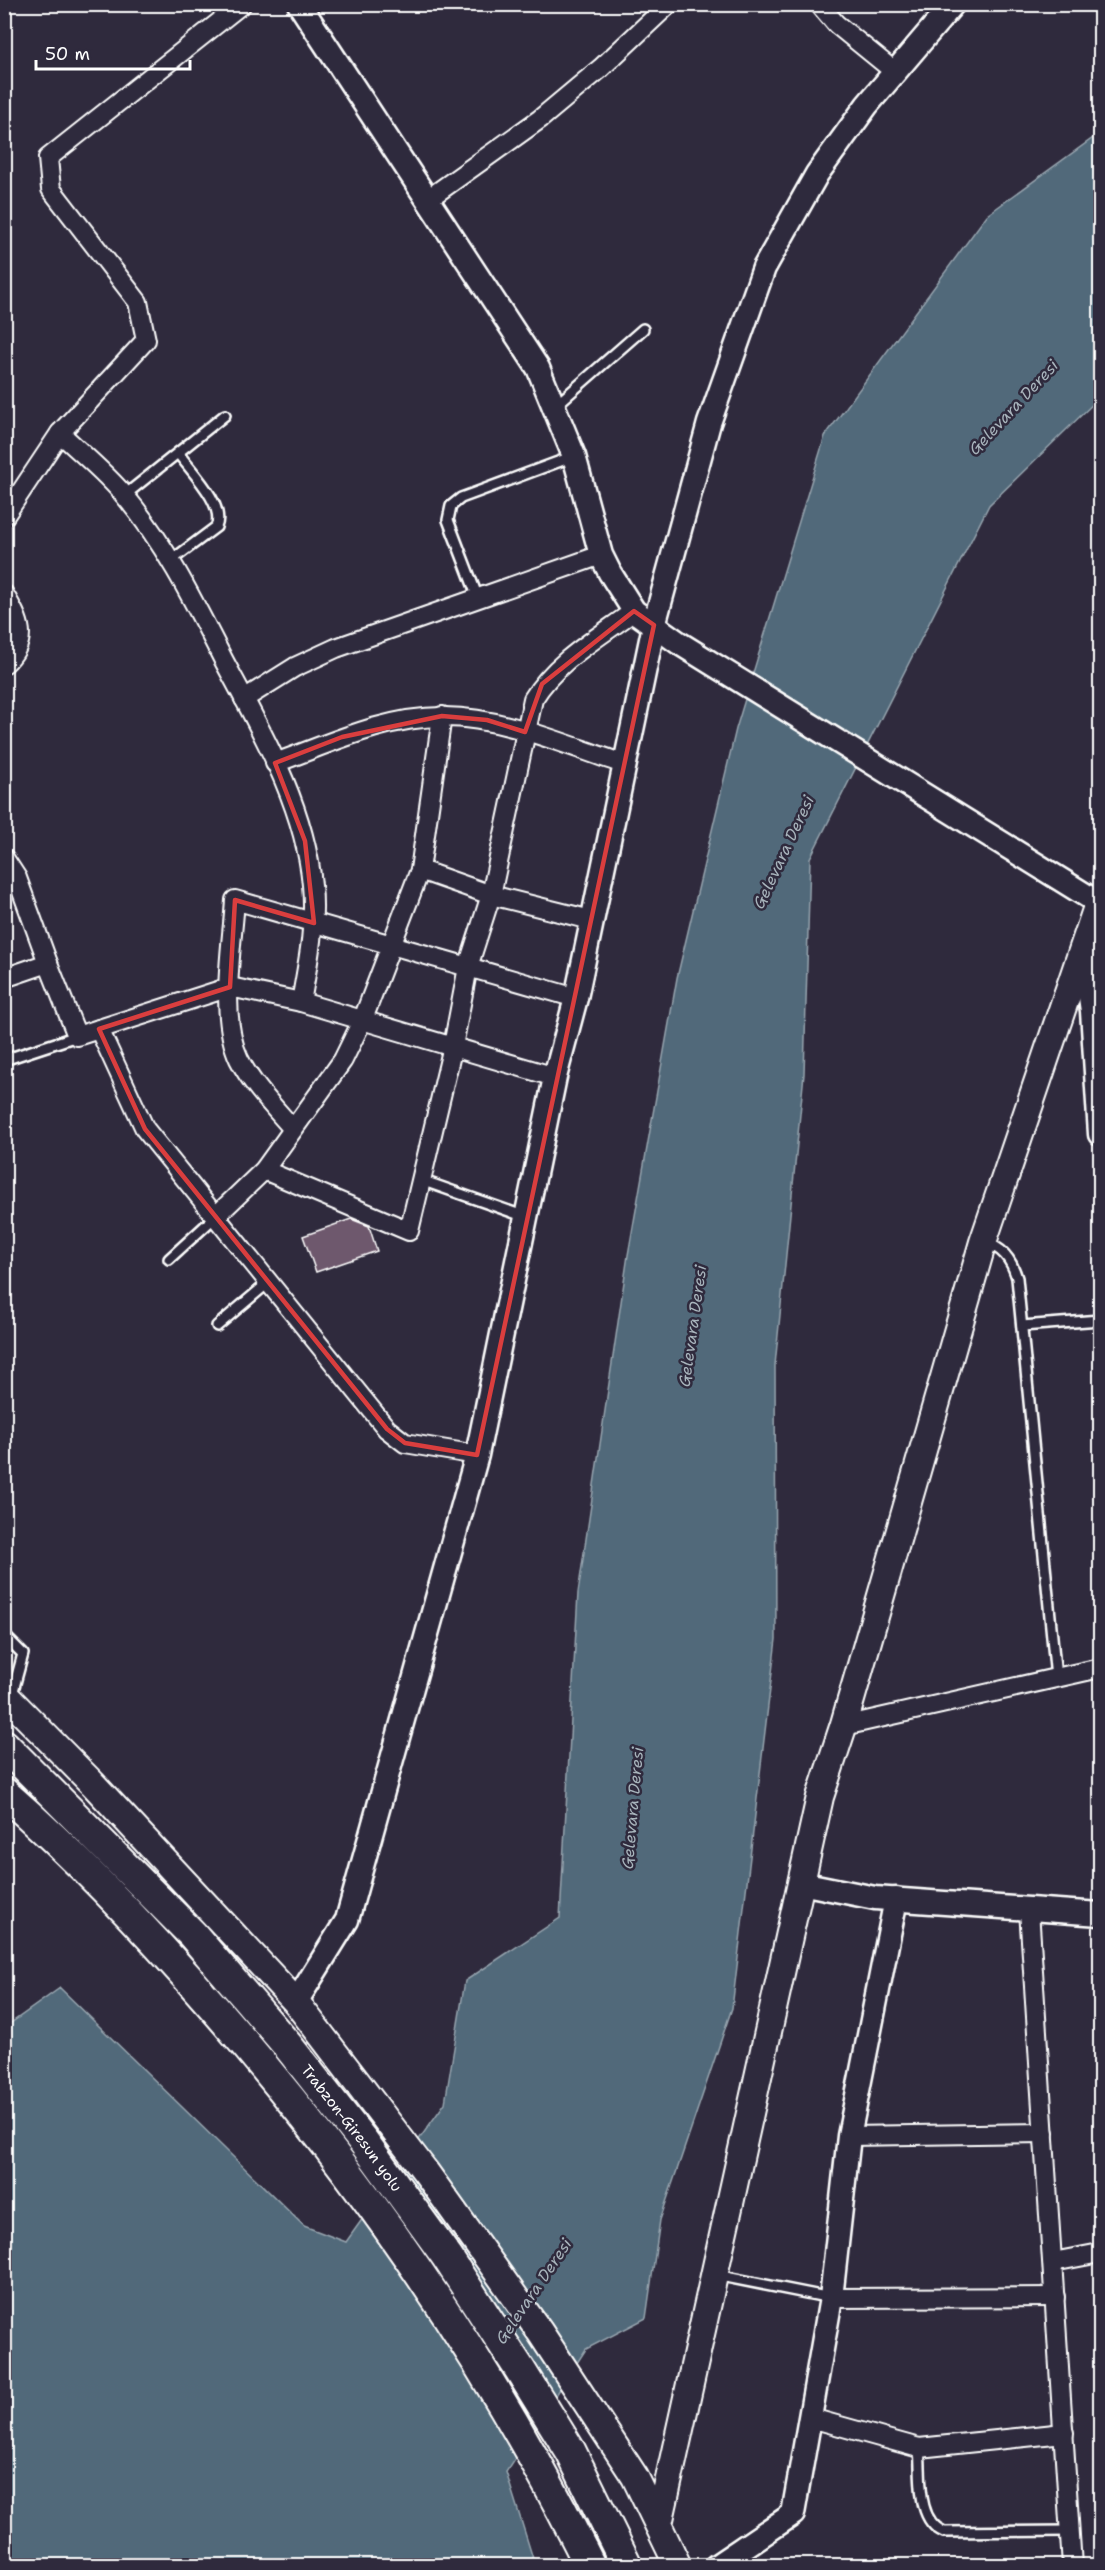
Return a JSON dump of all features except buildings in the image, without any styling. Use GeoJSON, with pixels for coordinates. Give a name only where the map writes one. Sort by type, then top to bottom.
{"type":"FeatureCollection","features":[{"type":"Feature","properties":{"kind":"highway","name":"Trabzon-Giresun yolu"},"geometry":{"type":"LineString","coordinates":[[4,1746],[192,1934],[288,2046],[363,2141],[447,2257],[519,2368],[571,2452],[627,2565]]}},
{"type":"Feature","properties":{"kind":"highway","name":"Trabzon-Giresun yolu"},"geometry":{"type":"LineString","coordinates":[[4,1793],[142,1925],[261,2061],[339,2159],[406,2252],[475,2356],[550,2483],[590,2565]]}},
{"type":"Feature","properties":{"kind":"main road"},"geometry":{"type":"LineString","coordinates":[[659,2524],[820,1797],[844,1724],[983,1242],[1097,900]]}},
{"type":"Feature","properties":{"kind":"main road"},"geometry":{"type":"LineString","coordinates":[[7,1697],[92,1783],[296,2002],[386,2118],[540,2332],[635,2477],[678,2565]]}},
{"type":"Feature","properties":{"kind":"street"},"geometry":{"type":"LineString","coordinates":[[4,517],[60,433],[146,340],[138,302],[51,189],[48,158],[242,4]]}},
{"type":"Feature","properties":{"kind":"street"},"geometry":{"type":"LineString","coordinates":[[298,4],[538,368],[574,456],[601,555],[634,610],[679,642],[1097,900]]}},
{"type":"Feature","properties":{"kind":"street"},"geometry":{"type":"LineString","coordinates":[[428,199],[540,119],[601,68],[669,4]]}},
{"type":"Feature","properties":{"kind":"street"},"geometry":{"type":"LineString","coordinates":[[819,4],[836,24],[895,72]]}},
{"type":"Feature","properties":{"kind":"street"},"geometry":{"type":"LineString","coordinates":[[296,2002],[347,1920],[477,1455],[555,1077],[576,998],[654,625],[709,423],[764,268],[818,174],[867,105],[953,4]]}},
{"type":"Feature","properties":{"kind":"street"},"geometry":{"type":"LineString","coordinates":[[60,433],[125,495],[172,560],[275,763],[305,841],[312,883],[315,923],[301,1002]]}},
{"type":"Feature","properties":{"kind":"street"},"geometry":{"type":"LineString","coordinates":[[244,699],[295,667],[336,648],[601,555]]}},
{"type":"Feature","properties":{"kind":"street"},"geometry":{"type":"LineString","coordinates":[[4,594],[16,613],[21,637],[15,654],[4,664]]}},
{"type":"Feature","properties":{"kind":"street"},"geometry":{"type":"LineString","coordinates":[[264,1170],[409,1231],[453,1046],[468,967],[491,895],[532,699],[542,684],[559,667],[634,610]]}},
{"type":"Feature","properties":{"kind":"street"},"geometry":{"type":"LineString","coordinates":[[275,763],[381,726],[442,716],[487,720],[624,764]]}},
{"type":"Feature","properties":{"kind":"street"},"geometry":{"type":"LineString","coordinates":[[216,1216],[264,1170],[343,1060],[363,1020],[390,943],[420,870],[442,716]]}},
{"type":"Feature","properties":{"kind":"street"},"geometry":{"type":"LineString","coordinates":[[4,858],[17,878],[77,1036],[230,987],[301,1002],[555,1077]]}},
{"type":"Feature","properties":{"kind":"street"},"geometry":{"type":"LineString","coordinates":[[420,870],[491,895],[591,920]]}},
{"type":"Feature","properties":{"kind":"street"},"geometry":{"type":"LineString","coordinates":[[293,1128],[251,1079],[239,1059],[232,1037],[227,1007],[235,900],[576,998]]}},
{"type":"Feature","properties":{"kind":"street"},"geometry":{"type":"LineString","coordinates":[[1083,944],[1092,1011],[1101,1134]]}},
{"type":"Feature","properties":{"kind":"street"},"geometry":{"type":"LineString","coordinates":[[4,978],[48,963]]}},
{"type":"Feature","properties":{"kind":"street"},"geometry":{"type":"LineString","coordinates":[[99,1029],[145,1129],[387,1429],[405,1443],[477,1455]]}},
{"type":"Feature","properties":{"kind":"street"},"geometry":{"type":"LineString","coordinates":[[844,1724],[853,1724],[1101,1668]]}},
{"type":"Feature","properties":{"kind":"street"},"geometry":{"type":"LineString","coordinates":[[801,1883],[896,1899],[1101,1914]]}},
{"type":"Feature","properties":{"kind":"street"},"geometry":{"type":"LineString","coordinates":[[716,2565],[793,2514],[831,2298],[849,2136],[896,1899]]}},
{"type":"Feature","properties":{"kind":"street"},"geometry":{"type":"LineString","coordinates":[[1029,1910],[1072,2565]]}},
{"type":"Feature","properties":{"kind":"street"},"geometry":{"type":"LineString","coordinates":[[849,2136],[1044,2133]]}},
{"type":"Feature","properties":{"kind":"street"},"geometry":{"type":"LineString","coordinates":[[1053,2262],[1101,2253]]}},
{"type":"Feature","properties":{"kind":"street"},"geometry":{"type":"LineString","coordinates":[[831,2298],[1055,2297]]}},
{"type":"Feature","properties":{"kind":"street"},"geometry":{"type":"LineString","coordinates":[[811,2418],[919,2448],[1064,2433]]}},
{"type":"Feature","properties":{"kind":"lane"},"geometry":{"type":"LineString","coordinates":[[555,407],[643,328]]}},
{"type":"Feature","properties":{"kind":"lane"},"geometry":{"type":"LineString","coordinates":[[125,495],[225,415]]}},
{"type":"Feature","properties":{"kind":"lane"},"geometry":{"type":"LineString","coordinates":[[172,560],[216,527],[219,519],[217,506],[178,453]]}},
{"type":"Feature","properties":{"kind":"lane"},"geometry":{"type":"LineString","coordinates":[[478,598],[448,520],[451,506],[461,498],[574,456]]}},
{"type":"Feature","properties":{"kind":"lane"},"geometry":{"type":"LineString","coordinates":[[4,1060],[77,1036]]}},
{"type":"Feature","properties":{"kind":"lane"},"geometry":{"type":"LineString","coordinates":[[421,1179],[526,1217]]}},
{"type":"Feature","properties":{"kind":"lane"},"geometry":{"type":"LineString","coordinates":[[169,1258],[216,1216]]}},
{"type":"Feature","properties":{"kind":"lane"},"geometry":{"type":"LineString","coordinates":[[983,1242],[1000,1249],[1015,1269],[1056,1678]]}},
{"type":"Feature","properties":{"kind":"lane"},"geometry":{"type":"LineString","coordinates":[[217,1326],[269,1282]]}},
{"type":"Feature","properties":{"kind":"lane"},"geometry":{"type":"LineString","coordinates":[[1022,1326],[1101,1320]]}},
{"type":"Feature","properties":{"kind":"lane"},"geometry":{"type":"LineString","coordinates":[[4,1635],[23,1654],[7,1697]]}},
{"type":"Feature","properties":{"kind":"lane"},"geometry":{"type":"LineString","coordinates":[[714,2275],[831,2298]]}},
{"type":"Feature","properties":{"kind":"lane"},"geometry":{"type":"LineString","coordinates":[[919,2448],[924,2511],[937,2529],[944,2532],[1070,2531]]}},
{"type":"Feature","properties":{"kind":"highlighted area"},"geometry":{"type":"Polygon","coordinates":[[[634,611],[654,625],[477,1455],[405,1443],[387,1429],[145,1129],[99,1029],[230,987],[235,900],[314,923],[305,841],[275,763],[342,737],[442,716],[487,720],[525,732],[542,684],[634,611]]]}},
{"type":"Feature","properties":{"kind":"water","name":"Gelevara Deresi"},"geometry":{"type":"Polygon","coordinates":[[[1100,133],[1100,397],[989,505],[810,858],[804,1074],[775,1365],[776,1639],[732,2008],[660,2220],[646,2318],[586,2349],[506,2472],[535,2565],[5,2565],[4,2028],[60,1988],[304,2226],[346,2242],[445,2103],[465,1981],[560,1918],[578,1593],[628,1255],[677,978],[736,729],[825,436],[987,215],[1100,133]]]}}]}
